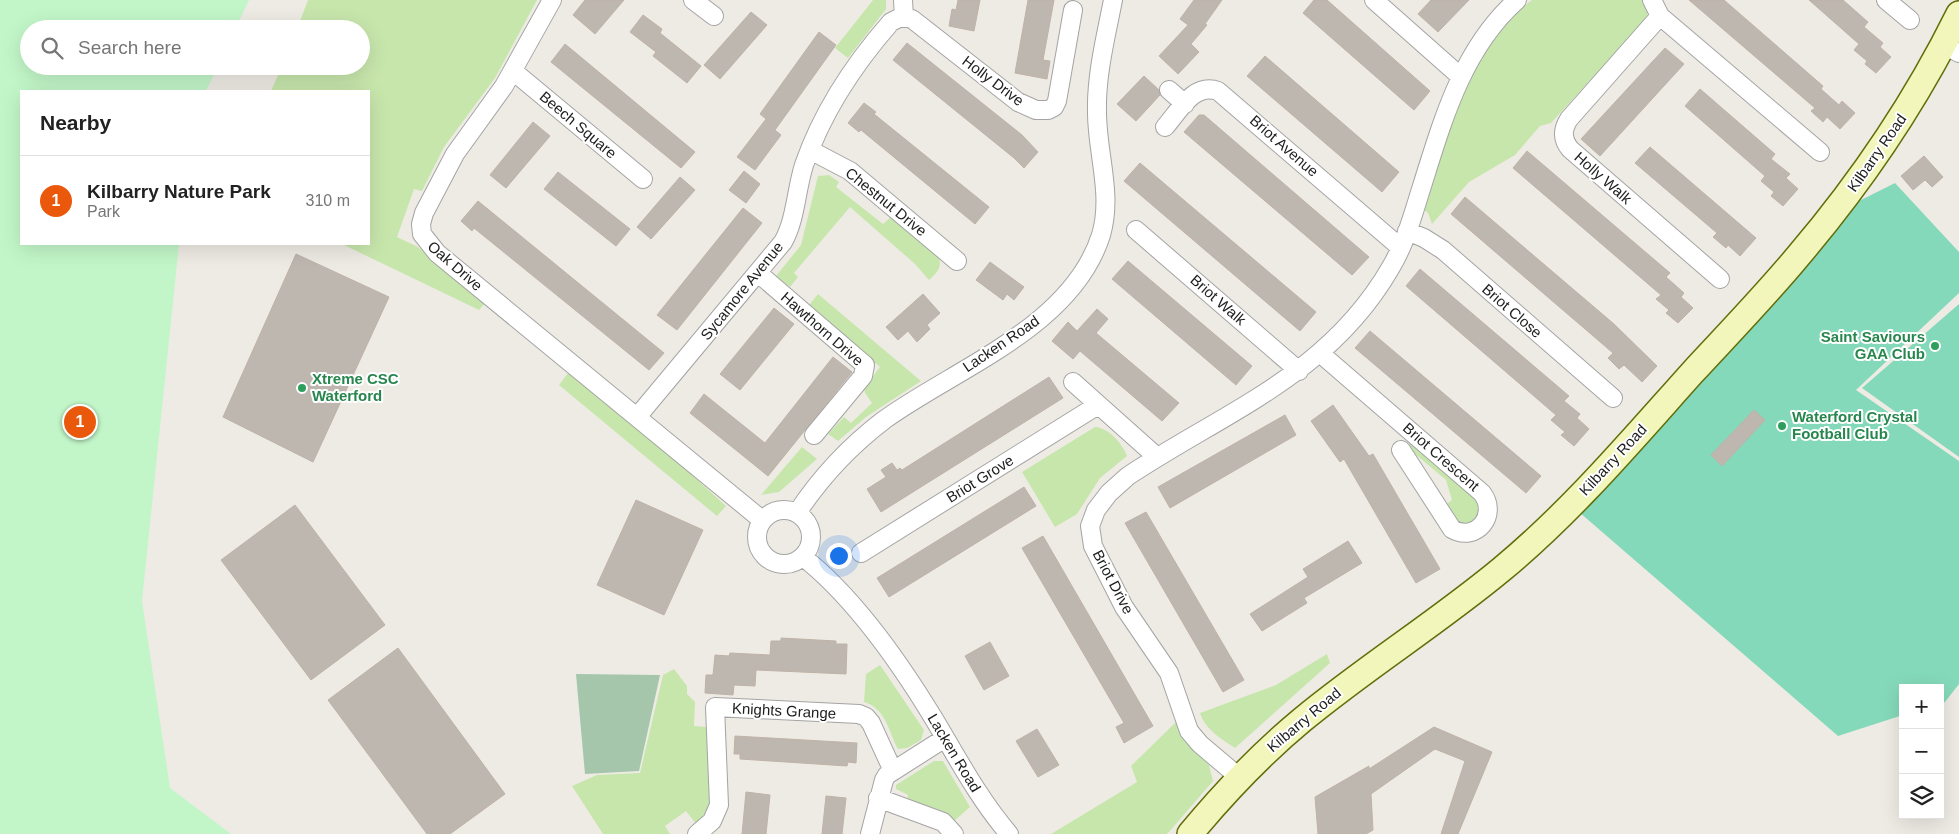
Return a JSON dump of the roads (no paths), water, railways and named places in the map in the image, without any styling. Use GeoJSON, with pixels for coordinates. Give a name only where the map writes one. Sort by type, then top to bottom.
{"type":"FeatureCollection","features":[{"type":"Feature","properties":{"kind":"street","name":"Oak Drive"},"geometry":{"type":"LineString","coordinates":[[552,0],[513,71],[452,160],[424,212],[421,224],[422,234],[437,253],[637,417]]}},
{"type":"Feature","properties":{"kind":"street"},"geometry":{"type":"LineString","coordinates":[[693,0],[714,16]]}},
{"type":"Feature","properties":{"kind":"street","name":"Lacken Road"},"geometry":{"type":"LineString","coordinates":[[796,513],[823,477],[860,440],[904,407],[1020,334],[1060,300],[1087,266],[1100,237],[1106,209],[1097,109],[1102,62],[1113,0]]}},
{"type":"Feature","properties":{"kind":"street"},"geometry":{"type":"LineString","coordinates":[[1375,0],[1461,77],[1491,28],[1517,0]]}},
{"type":"Feature","properties":{"kind":"street"},"geometry":{"type":"LineString","coordinates":[[1652,0],[1660,16],[1820,152]]}},
{"type":"Feature","properties":{"kind":"street"},"geometry":{"type":"LineString","coordinates":[[1886,0],[1910,20]]}},
{"type":"Feature","properties":{"kind":"street","name":"Holly Drive"},"geometry":{"type":"LineString","coordinates":[[903,9],[919,24],[1018,102],[1032,109],[1044,111],[1051,109],[1057,101],[1073,10]]}},
{"type":"Feature","properties":{"kind":"street","name":"Sycamore Avenue"},"geometry":{"type":"LineString","coordinates":[[637,417],[758,273],[786,236],[801,176],[825,116],[845,84],[888,25],[903,9]]}},
{"type":"Feature","properties":{"kind":"street","name":"Kilbarry Road"},"geometry":{"type":"LineString","coordinates":[[1190,834],[1240,778],[1274,744],[1322,704],[1503,568],[1578,498],[1798,257],[1832,216],[1951,49],[1959,14]]}},
{"type":"Feature","properties":{"kind":"street","name":"Holly Walk"},"geometry":{"type":"LineString","coordinates":[[1660,16],[1569,119],[1564,129],[1564,140],[1570,149],[1720,279]]}},
{"type":"Feature","properties":{"kind":"street","name":"Beech Square"},"geometry":{"type":"LineString","coordinates":[[513,71],[643,179]]}},
{"type":"Feature","properties":{"kind":"street","name":"Briot Drive"},"geometry":{"type":"LineString","coordinates":[[1240,778],[1200,744],[1189,731],[1169,673],[1115,591],[1090,538],[1092,518],[1108,493],[1128,476],[1300,371],[1321,354],[1368,301],[1401,248],[1444,116],[1461,77]]}},
{"type":"Feature","properties":{"kind":"street","name":"Briot Avenue"},"geometry":{"type":"LineString","coordinates":[[1165,127],[1199,91],[1207,89],[1218,91],[1401,248]]}},
{"type":"Feature","properties":{"kind":"street"},"geometry":{"type":"LineString","coordinates":[[1169,90],[1185,104]]}},
{"type":"Feature","properties":{"kind":"street","name":"Chestnut Drive"},"geometry":{"type":"LineString","coordinates":[[810,150],[850,171],[957,261]]}},
{"type":"Feature","properties":{"kind":"street","name":"Briot Walk"},"geometry":{"type":"LineString","coordinates":[[1136,230],[1300,371]]}},
{"type":"Feature","properties":{"kind":"street","name":"Briot Close"},"geometry":{"type":"LineString","coordinates":[[1408,231],[1443,250],[1613,398]]}},
{"type":"Feature","properties":{"kind":"street","name":"Hawthorn Drive"},"geometry":{"type":"LineString","coordinates":[[758,273],[866,365],[863,376],[814,435]]}},
{"type":"Feature","properties":{"kind":"street","name":"Briot Crescent"},"geometry":{"type":"LineString","coordinates":[[1321,354],[1482,494],[1487,501],[1488,509],[1483,525],[1476,531],[1468,533],[1452,529],[1401,450]]}},
{"type":"Feature","properties":{"kind":"street"},"geometry":{"type":"LineString","coordinates":[[1073,382],[1157,457]]}},
{"type":"Feature","properties":{"kind":"street","name":"Briot Grove"},"geometry":{"type":"LineString","coordinates":[[861,553],[1098,405]]}},
{"type":"Feature","properties":{"kind":"street"},"geometry":{"type":"LineString","coordinates":[[637,417],[762,520]]}},
{"type":"Feature","properties":{"kind":"street"},"geometry":{"type":"LineString","coordinates":[[782,510],[796,513],[808,526],[811,534],[808,551],[803,557],[788,565],[780,565],[768,560],[760,552],[757,544],[758,528],[762,520],[774,512],[782,510]]}},
{"type":"Feature","properties":{"kind":"street","name":"Lacken Road"},"geometry":{"type":"LineString","coordinates":[[803,557],[833,585],[873,632],[917,692],[989,808],[1010,834]]}},
{"type":"Feature","properties":{"kind":"street","name":"Knights Grange"},"geometry":{"type":"LineString","coordinates":[[697,834],[712,821],[719,805],[715,707],[859,714],[866,717],[871,723],[893,771]]}},
{"type":"Feature","properties":{"kind":"street"},"geometry":{"type":"LineString","coordinates":[[870,834],[884,780],[893,771],[945,738]]}},
{"type":"Feature","properties":{"kind":"street"},"geometry":{"type":"LineString","coordinates":[[878,798],[942,822],[954,834]]}},
{"type":"Feature","properties":{"kind":"place","name":"Saint Saviours GAA Club"},"geometry":{"type":"Point","coordinates":[1935,346]}},
{"type":"Feature","properties":{"kind":"place","name":"Xtreme CSC Waterford"},"geometry":{"type":"Point","coordinates":[302,388]}},
{"type":"Feature","properties":{"kind":"place","name":"Kilbarry Nature Park"},"geometry":{"type":"Point","coordinates":[80,422]}},
{"type":"Feature","properties":{"kind":"place","name":"Waterford Crystal Football Club"},"geometry":{"type":"Point","coordinates":[1782,426]}}]}
